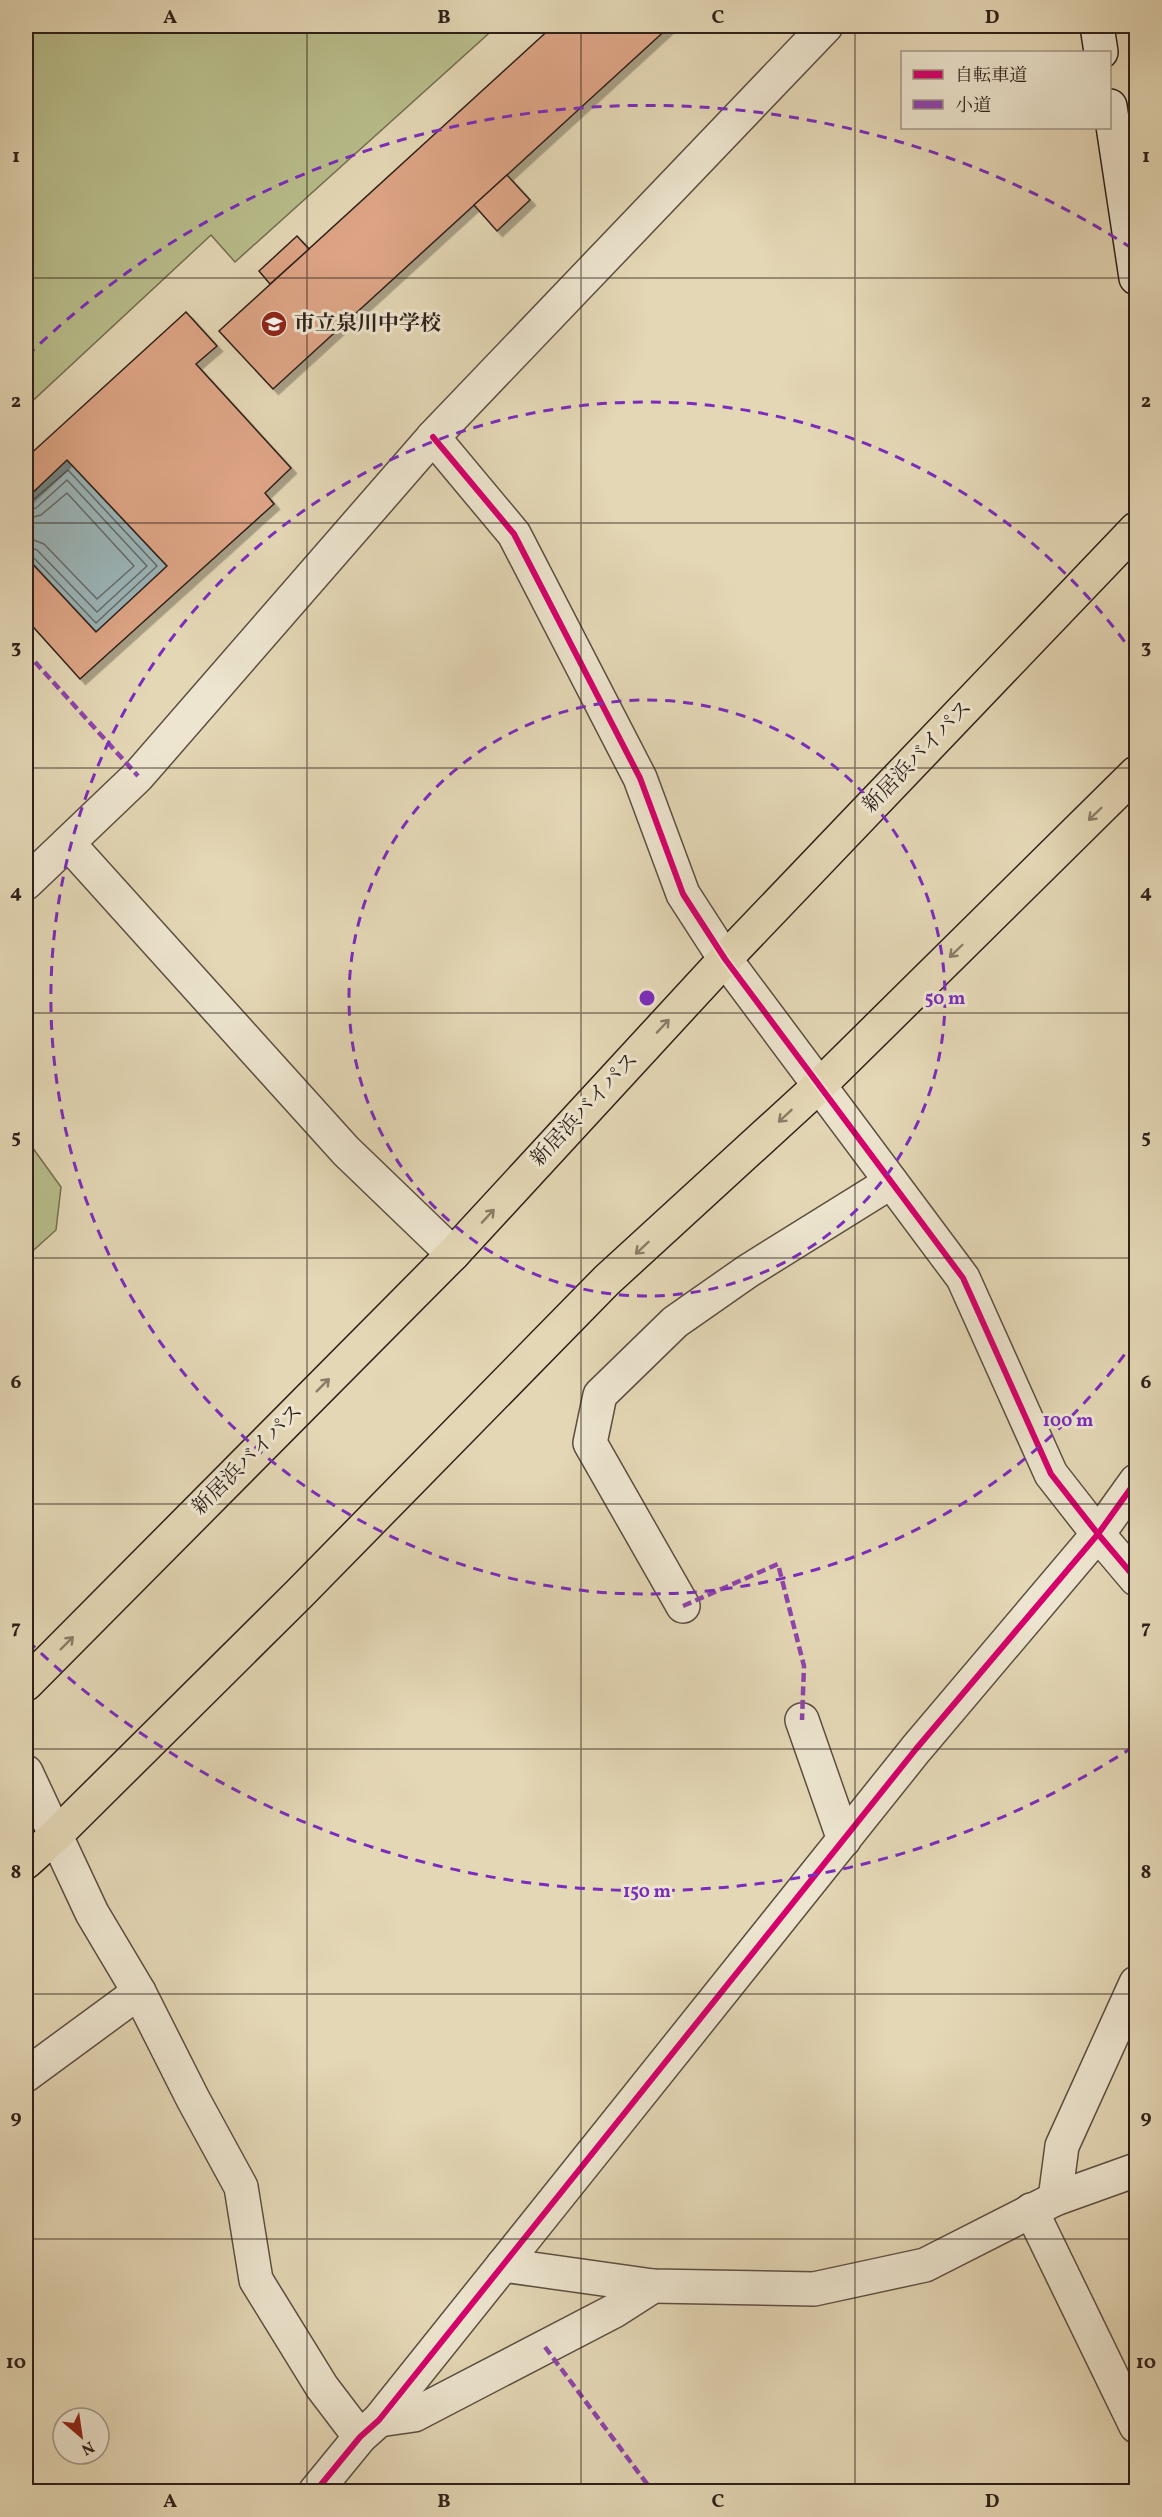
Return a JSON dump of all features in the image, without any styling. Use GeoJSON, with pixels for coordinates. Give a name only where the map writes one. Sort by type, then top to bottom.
{"type":"FeatureCollection","features":[{"type":"Feature","properties":{"kind":"highway","name":"新居浜バイパス"},"geometry":{"type":"LineString","coordinates":[[26,1684],[453,1254],[725,958],[1137,529]]}},
{"type":"Feature","properties":{"kind":"highway"},"geometry":{"type":"LineString","coordinates":[[26,1862],[299,1594],[607,1280],[821,1084],[1137,773]]}},
{"type":"Feature","properties":{"kind":"street"},"geometry":{"type":"LineString","coordinates":[[26,883],[138,776],[433,437],[826,26]]}},
{"type":"Feature","properties":{"kind":"street"},"geometry":{"type":"LineString","coordinates":[[1097,26],[1101,51]]}},
{"type":"Feature","properties":{"kind":"street"},"geometry":{"type":"LineString","coordinates":[[1111,111],[1137,278]]}},
{"type":"Feature","properties":{"kind":"street"},"geometry":{"type":"LineString","coordinates":[[433,437],[514,534],[640,778],[683,894],[725,958],[821,1084],[963,1278],[1051,1474],[1137,1579]]}},
{"type":"Feature","properties":{"kind":"street"},"geometry":{"type":"LineString","coordinates":[[68,843],[346,1151],[453,1254]]}},
{"type":"Feature","properties":{"kind":"street"},"geometry":{"type":"LineString","coordinates":[[683,1606],[590,1443],[600,1395],[675,1322],[748,1271],[891,1182]]}},
{"type":"Feature","properties":{"kind":"street"},"geometry":{"type":"LineString","coordinates":[[315,2492],[503,2265],[916,1749],[1098,1534],[1137,1481]]}},
{"type":"Feature","properties":{"kind":"street"},"geometry":{"type":"LineString","coordinates":[[802,1720],[844,1840]]}},
{"type":"Feature","properties":{"kind":"street"},"geometry":{"type":"LineString","coordinates":[[26,1772],[92,1913],[139,1992],[193,2099],[242,2187],[256,2280],[322,2387],[369,2429]]}},
{"type":"Feature","properties":{"kind":"street"},"geometry":{"type":"LineString","coordinates":[[1137,1983],[1062,2146],[1043,2205],[1137,2426]]}},
{"type":"Feature","properties":{"kind":"street"},"geometry":{"type":"LineString","coordinates":[[26,2075],[139,1992]]}},
{"type":"Feature","properties":{"kind":"street"},"geometry":{"type":"LineString","coordinates":[[503,2265],[653,2286],[814,2289],[924,2265],[1043,2205],[1137,2170]]}},
{"type":"Feature","properties":{"kind":"street"},"geometry":{"type":"LineString","coordinates":[[369,2429],[414,2415],[614,2311],[653,2286]]}},
{"type":"Feature","properties":{"kind":"green space"},"geometry":{"type":"Polygon","coordinates":[[[26,26],[497,26],[235,262],[211,235],[26,407],[26,26]]]}},
{"type":"Feature","properties":{"kind":"green space"},"geometry":{"type":"Polygon","coordinates":[[[27,1140],[61,1187],[56,1230],[26,1257],[27,1140]]]}},
{"type":"Feature","properties":{"kind":"water"},"geometry":{"type":"Polygon","coordinates":[[[67,460],[167,566],[96,632],[26,557],[26,499],[67,460]]]}},
{"type":"Feature","properties":{"kind":"building"},"geometry":{"type":"Polygon","coordinates":[[[553,26],[670,26],[273,389],[219,331],[553,26]]]}},
{"type":"Feature","properties":{"kind":"building"},"geometry":{"type":"Polygon","coordinates":[[[507,175],[530,200],[497,231],[474,205],[507,175]]]}},
{"type":"Feature","properties":{"kind":"building"},"geometry":{"type":"Polygon","coordinates":[[[297,236],[309,249],[270,284],[259,271],[297,236]]]}},
{"type":"Feature","properties":{"kind":"building"},"geometry":{"type":"Polygon","coordinates":[[[186,312],[217,346],[196,364],[291,468],[265,493],[274,504],[80,679],[26,619],[26,557],[96,632],[167,566],[67,460],[26,499],[26,458],[186,312]]]}},
{"type":"Feature","properties":{"kind":"marked path"},"geometry":{"type":"LineString","coordinates":[[26,652],[138,776]]}},
{"type":"Feature","properties":{"kind":"marked path"},"geometry":{"type":"LineString","coordinates":[[683,1606],[778,1564],[804,1666],[802,1720]]}},
{"type":"Feature","properties":{"kind":"marked path"},"geometry":{"type":"LineString","coordinates":[[545,2347],[653,2492]]}},
{"type":"Feature","properties":{"kind":"cycle path"},"geometry":{"type":"LineString","coordinates":[[433,437],[514,534],[640,778],[683,894],[725,959],[963,1278],[1051,1474],[1136,1579]]}},
{"type":"Feature","properties":{"kind":"cycle path"},"geometry":{"type":"LineString","coordinates":[[315,2492],[360,2437],[379,2420],[916,1749],[1098,1534],[1136,1481]]}},
{"type":"Feature","properties":{"kind":"place","name":"市立泉川中学校"},"geometry":{"type":"Point","coordinates":[274,324]}}]}
